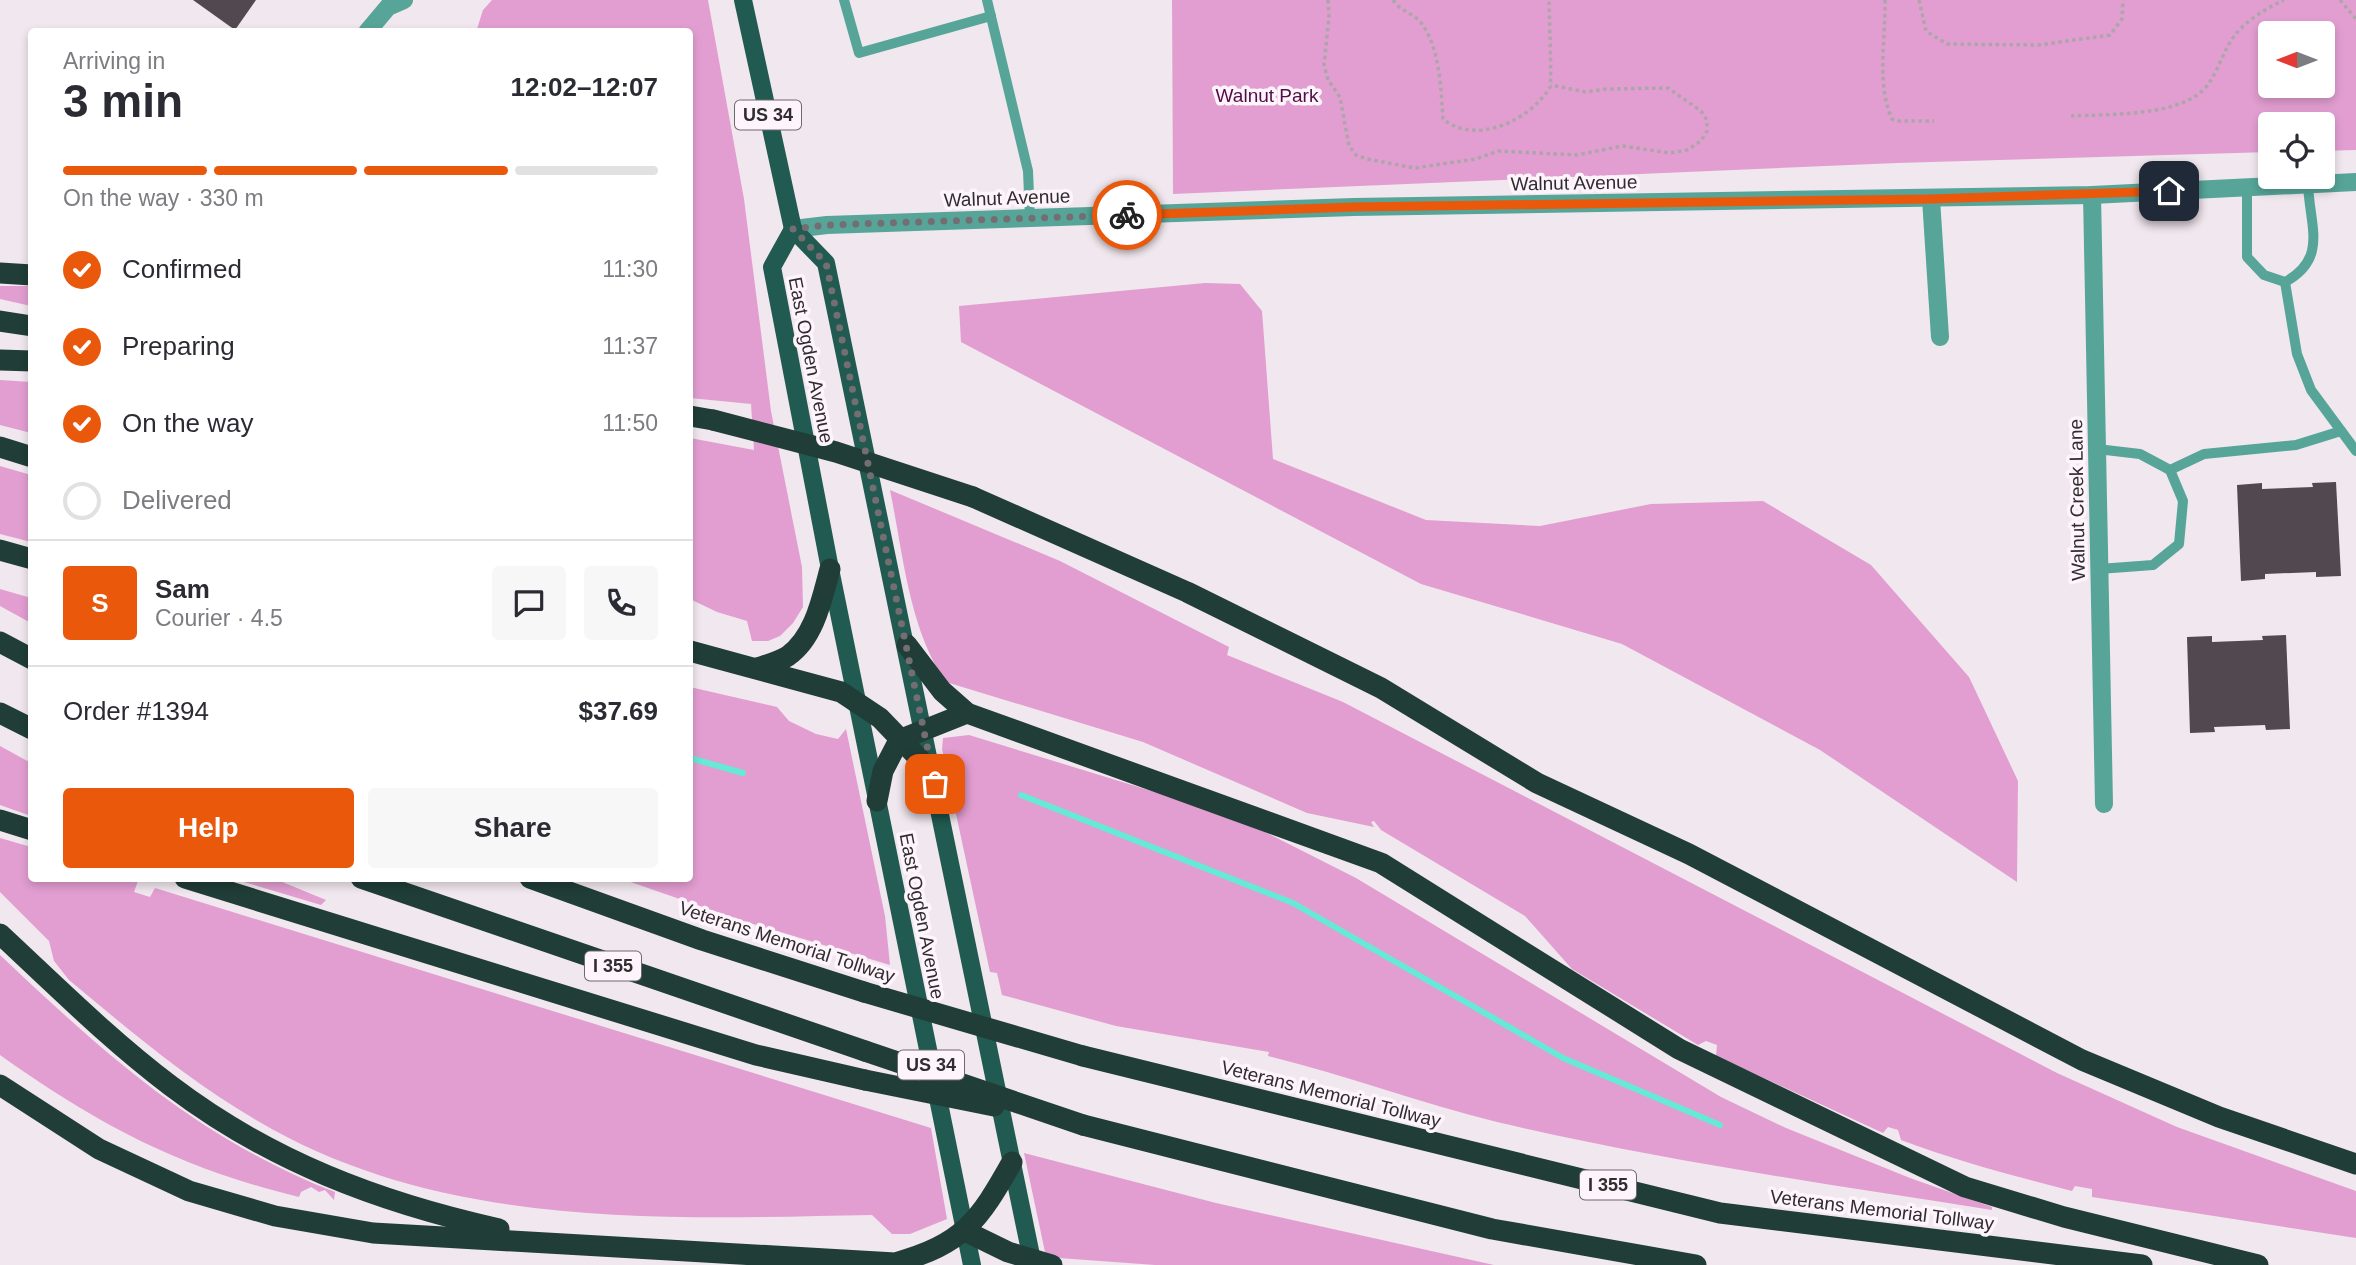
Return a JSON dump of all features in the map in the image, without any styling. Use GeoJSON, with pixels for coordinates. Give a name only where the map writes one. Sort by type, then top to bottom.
{"type":"FeatureCollection","features":[{"type":"Feature","properties":{"kind":"highway"},"geometry":{"type":"LineString","coordinates":[[0,273],[28,275]]}},
{"type":"Feature","properties":{"kind":"highway"},"geometry":{"type":"LineString","coordinates":[[0,321],[28,325]]}},
{"type":"Feature","properties":{"kind":"highway"},"geometry":{"type":"LineString","coordinates":[[0,360],[28,361]]}},
{"type":"Feature","properties":{"kind":"highway"},"geometry":{"type":"LineString","coordinates":[[693,417],[836,452],[973,497],[1187,592],[1381,688],[1537,783],[1689,854],[2082,1060],[2219,1117],[2356,1164]]}},
{"type":"Feature","properties":{"kind":"highway"},"geometry":{"type":"LineString","coordinates":[[0,447],[28,456]]}},
{"type":"Feature","properties":{"kind":"highway"},"geometry":{"type":"LineString","coordinates":[[0,550],[28,558]]}},
{"type":"Feature","properties":{"kind":"highway"},"geometry":{"type":"LineString","coordinates":[[757,668],[788,656],[806,635],[819,612],[830,569]]}},
{"type":"Feature","properties":{"kind":"highway"},"geometry":{"type":"LineString","coordinates":[[0,642],[28,657]]}},
{"type":"Feature","properties":{"kind":"highway"},"geometry":{"type":"LineString","coordinates":[[907,645],[942,691],[967,713],[1381,863],[1679,1049],[1811,1116],[1965,1187],[2064,1217],[2258,1265]]}},
{"type":"Feature","properties":{"kind":"highway"},"geometry":{"type":"LineString","coordinates":[[693,653],[841,692],[880,718],[933,773]]}},
{"type":"Feature","properties":{"kind":"highway"},"geometry":{"type":"LineString","coordinates":[[0,713],[28,727]]}},
{"type":"Feature","properties":{"kind":"highway"},"geometry":{"type":"LineString","coordinates":[[877,801],[883,771],[899,740],[923,728],[967,713]]}},
{"type":"Feature","properties":{"kind":"highway"},"geometry":{"type":"LineString","coordinates":[[0,820],[28,829]]}},
{"type":"Feature","properties":{"kind":"highway"},"geometry":{"type":"LineString","coordinates":[[198,882],[756,1055],[1083,1125]]}},
{"type":"Feature","properties":{"kind":"highway","name":"I 355"},"geometry":{"type":"LineString","coordinates":[[373,882],[1083,1125],[1492,1229],[1696,1265]]}},
{"type":"Feature","properties":{"kind":"highway","name":"Veterans Memorial Tollway"},"geometry":{"type":"LineString","coordinates":[[541,882],[702,940],[864,992],[1083,1056],[1720,1213],[2142,1265]]}},
{"type":"Feature","properties":{"kind":"highway"},"geometry":{"type":"LineString","coordinates":[[0,934],[126,1050],[206,1111],[266,1147],[375,1196],[433,1214],[558,1242]]}},
{"type":"Feature","properties":{"kind":"highway"},"geometry":{"type":"LineString","coordinates":[[0,1085],[99,1149],[189,1191],[275,1216],[373,1233],[896,1264],[926,1254],[965,1231],[985,1210],[1012,1162]]}},
{"type":"Feature","properties":{"kind":"highway"},"geometry":{"type":"LineString","coordinates":[[965,1231],[1039,1263]]}},
{"type":"Feature","properties":{"kind":"main road","name":"US 34"},"geometry":{"type":"LineString","coordinates":[[743,0],[793,229]]}},
{"type":"Feature","properties":{"kind":"main road","name":"East Ogden Avenue"},"geometry":{"type":"LineString","coordinates":[[972,1265],[856,700],[772,267],[793,229],[826,263],[1012,1162],[1039,1263]]}},
{"type":"Feature","properties":{"kind":"street"},"geometry":{"type":"LineString","coordinates":[[370,28],[392,2]]}},
{"type":"Feature","properties":{"kind":"street","name":"Walnut Avenue"},"geometry":{"type":"LineString","coordinates":[[2335,182],[2356,182]]}},
{"type":"Feature","properties":{"kind":"street","name":"Walnut Avenue"},"geometry":{"type":"LineString","coordinates":[[793,229],[827,225],[1354,207],[1931,199],[2092,195],[2258,186]]}},
{"type":"Feature","properties":{"kind":"street","name":"Walnut Creek Lane"},"geometry":{"type":"LineString","coordinates":[[2092,195],[2104,804]]}},
{"type":"Feature","properties":{"kind":"street"},"geometry":{"type":"LineString","coordinates":[[1931,199],[1940,337]]}},
{"type":"Feature","properties":{"kind":"lane"},"geometry":{"type":"LineString","coordinates":[[844,0],[859,53],[991,16]]}},
{"type":"Feature","properties":{"kind":"lane"},"geometry":{"type":"LineString","coordinates":[[987,0],[1028,171],[1030,218]]}},
{"type":"Feature","properties":{"kind":"lane"},"geometry":{"type":"LineString","coordinates":[[2247,187],[2246,257],[2264,275],[2285,282],[2300,274],[2311,261],[2315,241],[2308,189]]}},
{"type":"Feature","properties":{"kind":"lane"},"geometry":{"type":"LineString","coordinates":[[2285,282],[2297,354],[2311,390],[2356,451]]}},
{"type":"Feature","properties":{"kind":"lane"},"geometry":{"type":"LineString","coordinates":[[2171,470],[2204,454],[2296,445],[2341,431]]}},
{"type":"Feature","properties":{"kind":"lane"},"geometry":{"type":"LineString","coordinates":[[2097,449],[2140,454],[2171,470],[2183,501],[2179,544],[2153,565],[2099,569]]}},
{"type":"Feature","properties":{"kind":"path"},"geometry":{"type":"LineString","coordinates":[[1328,0],[1324,65],[1328,80],[1340,97],[1349,146],[1356,155],[1367,159],[1415,168],[1476,159],[1498,151],[1577,155],[1622,146],[1670,153],[1687,150],[1701,141],[1706,131],[1706,120],[1701,111],[1668,88],[1586,92],[1551,85]]}},
{"type":"Feature","properties":{"kind":"path"},"geometry":{"type":"LineString","coordinates":[[1393,0],[1421,22],[1429,36],[1441,84],[1443,119],[1453,127],[1471,130],[1519,120],[1533,109],[1551,85],[1549,0]]}},
{"type":"Feature","properties":{"kind":"path"},"geometry":{"type":"LineString","coordinates":[[1885,0],[1884,69],[1887,108],[1892,118],[1899,121],[1934,121]]}},
{"type":"Feature","properties":{"kind":"path"},"geometry":{"type":"LineString","coordinates":[[1919,0],[1922,23],[1926,31],[1939,41],[2023,46],[2110,35],[2122,19],[2123,0]]}},
{"type":"Feature","properties":{"kind":"path"},"geometry":{"type":"LineString","coordinates":[[2071,116],[2171,108],[2204,89],[2219,69],[2235,35],[2265,10],[2284,0]]}},
{"type":"Feature","properties":{"kind":"path"},"geometry":{"type":"LineString","coordinates":[[2340,0],[2356,19]]}},
{"type":"Feature","properties":{"kind":"green space"},"geometry":{"type":"Polygon","coordinates":[[[492,0],[708,0],[744,199],[771,411],[802,567],[803,607],[793,623],[780,636],[768,641],[752,641],[747,621],[717,612],[693,600],[693,439],[754,450],[751,404],[693,398],[693,28],[477,28],[483,10],[492,0]]]}},
{"type":"Feature","properties":{"kind":"green space","name":"Walnut Park"},"geometry":{"type":"Polygon","coordinates":[[[1172,0],[2356,0],[2356,150],[2335,151],[2335,112],[2258,112],[2258,152],[1897,163],[1173,194],[1172,0]]]}},
{"type":"Feature","properties":{"kind":"green space"},"geometry":{"type":"Polygon","coordinates":[[[1205,283],[1240,284],[1262,311],[1273,459],[1426,520],[1540,526],[1651,504],[1763,501],[1871,565],[1969,677],[2018,781],[2017,882],[1820,750],[1622,644],[1421,584],[961,342],[959,306],[1205,283]]]}},
{"type":"Feature","properties":{"kind":"green space"},"geometry":{"type":"Polygon","coordinates":[[[0,286],[28,286],[28,305],[0,299],[0,286]]]}},
{"type":"Feature","properties":{"kind":"green space"},"geometry":{"type":"Polygon","coordinates":[[[0,380],[28,382],[28,432],[0,425],[0,380]]]}},
{"type":"Feature","properties":{"kind":"green space"},"geometry":{"type":"Polygon","coordinates":[[[0,466],[28,474],[28,541],[0,534],[0,466]]]}},
{"type":"Feature","properties":{"kind":"green space"},"geometry":{"type":"Polygon","coordinates":[[[890,490],[1060,561],[1229,647],[1227,655],[1343,702],[2057,1073],[2177,1127],[2356,1191],[2356,1238],[2092,1197],[2092,1189],[2075,1186],[2072,1191],[2029,1180],[1901,1140],[1898,1130],[1888,1127],[1883,1133],[1716,1056],[1717,1045],[1706,1041],[1698,1045],[1572,969],[1525,916],[1381,830],[1374,821],[1371,822],[1374,827],[1307,813],[1143,742],[946,682],[923,639],[915,615],[890,490]]]}},
{"type":"Feature","properties":{"kind":"green space"},"geometry":{"type":"Polygon","coordinates":[[[0,589],[28,597],[28,621],[0,606],[0,589]]]}},
{"type":"Feature","properties":{"kind":"green space"},"geometry":{"type":"Polygon","coordinates":[[[693,688],[777,707],[789,721],[816,734],[838,739],[846,729],[885,916],[890,965],[740,920],[631,882],[693,882],[693,688]]]}},
{"type":"Feature","properties":{"kind":"green space"},"geometry":{"type":"Polygon","coordinates":[[[969,735],[1194,804],[1263,831],[1356,878],[1721,1097],[1786,1128],[1910,1178],[1992,1207],[1992,1210],[1743,1170],[1558,1136],[1440,1106],[1268,1056],[1269,1052],[1116,1026],[1002,995],[997,973],[990,972],[942,749],[943,738],[969,735]]]}},
{"type":"Feature","properties":{"kind":"green space"},"geometry":{"type":"Polygon","coordinates":[[[0,746],[28,761],[28,815],[0,805],[0,746]]]}},
{"type":"Feature","properties":{"kind":"green space"},"geometry":{"type":"Polygon","coordinates":[[[0,838],[28,846],[28,882],[138,882],[134,892],[150,897],[155,888],[931,1128],[947,1219],[910,1234],[892,1234],[872,1215],[634,1216],[555,1210],[477,1199],[401,1182],[327,1156],[256,1120],[207,1088],[160,1054],[69,980],[54,961],[49,941],[0,892],[0,838]]]}},
{"type":"Feature","properties":{"kind":"green space"},"geometry":{"type":"Polygon","coordinates":[[[244,882],[282,882],[326,900],[321,905],[244,882]]]}},
{"type":"Feature","properties":{"kind":"green space"},"geometry":{"type":"Polygon","coordinates":[[[0,955],[78,1027],[156,1091],[239,1146],[335,1192],[334,1200],[325,1190],[319,1192],[311,1187],[301,1192],[299,1197],[216,1173],[178,1158],[142,1142],[72,1103],[0,1055],[0,955]]]}},
{"type":"Feature","properties":{"kind":"green space"},"geometry":{"type":"Polygon","coordinates":[[[1024,1153],[1216,1203],[1494,1265],[1155,1265],[1059,1258],[1045,1252],[1024,1153]]]}},
{"type":"Feature","properties":{"kind":"building"},"geometry":{"type":"Polygon","coordinates":[[[193,0],[256,0],[236,28],[232,28],[193,0]]]}},
{"type":"Feature","properties":{"kind":"building"},"geometry":{"type":"Polygon","coordinates":[[[2336,482],[2341,576],[2316,577],[2316,572],[2265,574],[2265,579],[2241,581],[2237,485],[2262,483],[2262,489],[2313,487],[2312,483],[2336,482]]]}},
{"type":"Feature","properties":{"kind":"building"},"geometry":{"type":"Polygon","coordinates":[[[2286,635],[2290,729],[2266,730],[2265,725],[2214,727],[2215,732],[2190,733],[2187,637],[2212,636],[2212,642],[2263,640],[2262,636],[2286,635]]]}},
{"type":"Feature","properties":{"kind":"waterway"},"geometry":{"type":"LineString","coordinates":[[693,759],[743,773]]}},
{"type":"Feature","properties":{"kind":"waterway"},"geometry":{"type":"LineString","coordinates":[[1021,795],[1293,903],[1563,1058],[1720,1125]]}},
{"type":"Feature","properties":{"kind":"way so far"},"geometry":{"type":"LineString","coordinates":[[935,784],[826,263],[793,229],[827,225],[1127,215]]}},
{"type":"Feature","properties":{"kind":"route"},"geometry":{"type":"LineString","coordinates":[[1127,215],[1354,207],[1931,199],[2169,191]]}}]}
